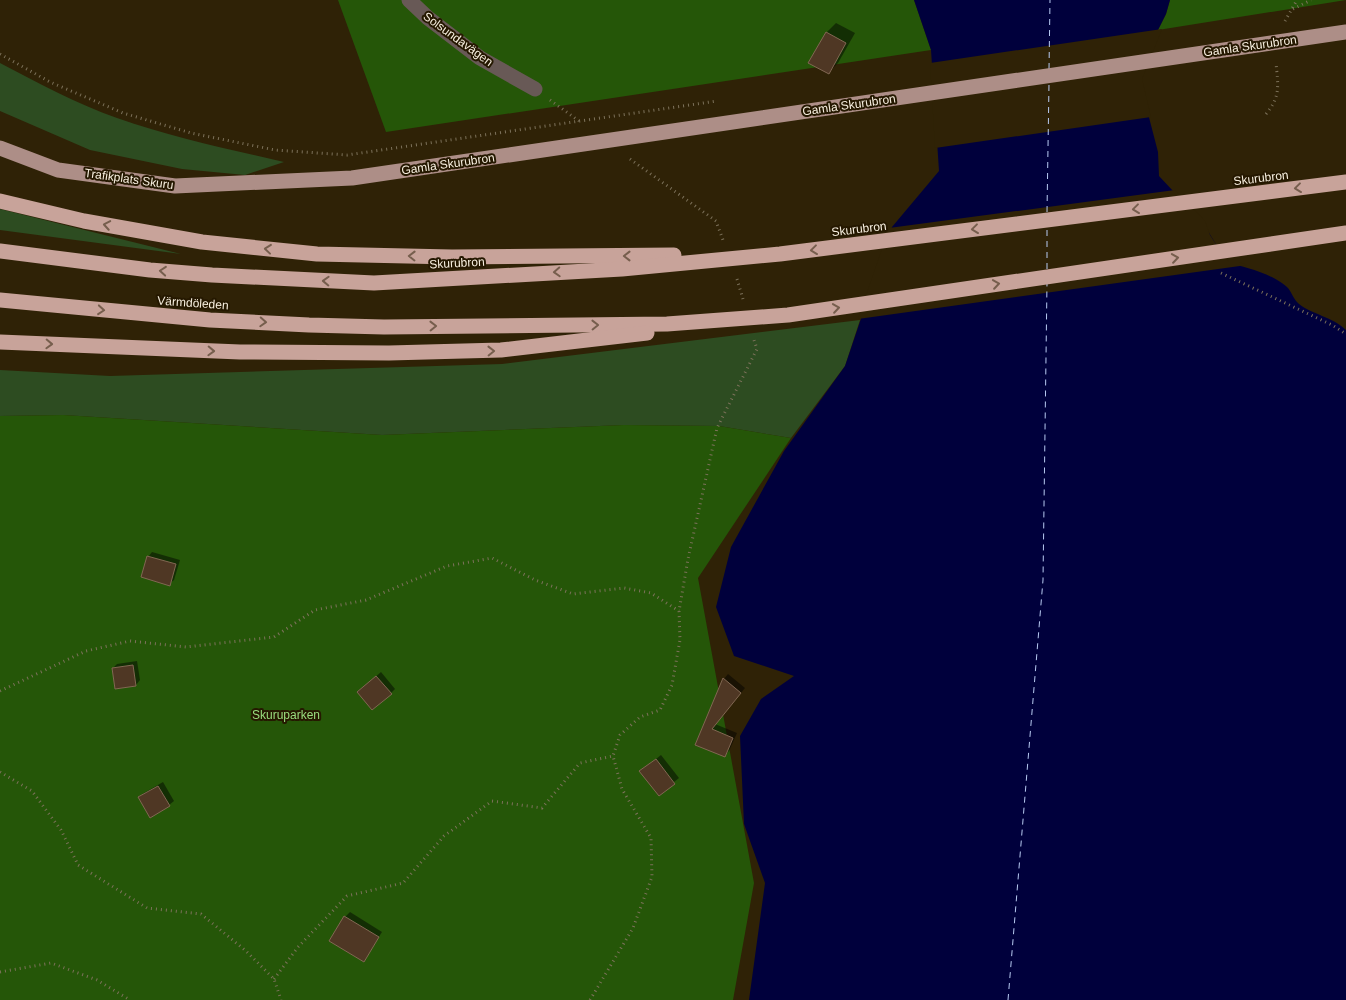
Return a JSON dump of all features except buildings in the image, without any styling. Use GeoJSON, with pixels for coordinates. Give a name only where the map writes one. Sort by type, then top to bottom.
{"type":"FeatureCollection","features":[{"type":"Feature","properties":{"kind":"highway","name":"Skurubron"},"geometry":{"type":"LineString","coordinates":[[0,251],[159,271],[221,276],[374,283],[622,269],[780,254],[1346,182]]}},
{"type":"Feature","properties":{"kind":"highway"},"geometry":{"type":"LineString","coordinates":[[0,201],[84,221],[202,242],[316,254],[452,257],[780,254]]}},
{"type":"Feature","properties":{"kind":"highway"},"geometry":{"type":"LineString","coordinates":[[0,342],[240,352],[389,353],[500,350],[788,316],[1346,233]]}},
{"type":"Feature","properties":{"kind":"highway","name":"Värmdöleden"},"geometry":{"type":"LineString","coordinates":[[0,300],[210,320],[384,327],[667,324],[788,316]]}},
{"type":"Feature","properties":{"kind":"main road","name":"Gamla Skurubron"},"geometry":{"type":"LineString","coordinates":[[352,178],[1346,32]]}},
{"type":"Feature","properties":{"kind":"main road","name":"Trafikplats Skuru"},"geometry":{"type":"LineString","coordinates":[[0,148],[58,170],[175,186],[352,178]]}},
{"type":"Feature","properties":{"kind":"lane","name":"Solsundavägen"},"geometry":{"type":"LineString","coordinates":[[409,0],[428,18],[480,58],[535,88]]}},
{"type":"Feature","properties":{"kind":"path"},"geometry":{"type":"LineString","coordinates":[[1297,0],[1292,9],[1311,0]]}},
{"type":"Feature","properties":{"kind":"path"},"geometry":{"type":"LineString","coordinates":[[0,54],[50,82],[123,113],[191,133],[275,150],[347,155]]}},
{"type":"Feature","properties":{"kind":"path"},"geometry":{"type":"LineString","coordinates":[[1218,272],[1332,325],[1346,334]]}},
{"type":"Feature","properties":{"kind":"path"},"geometry":{"type":"LineString","coordinates":[[0,691],[86,650],[130,641],[186,647],[274,637],[315,610],[366,600],[447,566],[492,558],[535,580],[572,594],[624,588],[652,593],[679,612]]}},
{"type":"Feature","properties":{"kind":"path"},"geometry":{"type":"LineString","coordinates":[[590,1000],[633,928],[652,877],[650,838],[622,789],[613,756],[620,735],[640,717],[660,710],[672,685],[680,640]]}},
{"type":"Feature","properties":{"kind":"path"},"geometry":{"type":"LineString","coordinates":[[274,979],[298,947],[347,896],[403,883],[444,836],[492,801],[542,808],[580,763],[613,756]]}},
{"type":"Feature","properties":{"kind":"path"},"geometry":{"type":"LineString","coordinates":[[0,772],[32,791],[61,830],[78,865],[147,908],[201,914],[246,952],[274,979],[280,1000]]}},
{"type":"Feature","properties":{"kind":"path"},"geometry":{"type":"LineString","coordinates":[[0,972],[50,963],[97,980],[130,1000]]}},
{"type":"Feature","properties":{"kind":"green space"},"geometry":{"type":"Polygon","coordinates":[[[338,0],[914,0],[931,50],[386,132],[338,0]]]}},
{"type":"Feature","properties":{"kind":"green space"},"geometry":{"type":"Polygon","coordinates":[[[1170,0],[1346,0],[1158,30],[1170,0]]]}},
{"type":"Feature","properties":{"kind":"green space"},"geometry":{"type":"Polygon","coordinates":[[[0,63],[72,100],[137,125],[284,162],[245,175],[182,169],[90,150],[0,111],[0,63]]]}},
{"type":"Feature","properties":{"kind":"green space"},"geometry":{"type":"Polygon","coordinates":[[[0,209],[181,254],[0,230],[0,209]]]}},
{"type":"Feature","properties":{"kind":"green space"},"geometry":{"type":"Polygon","coordinates":[[[860,320],[845,366],[791,438],[719,426],[624,425],[382,435],[63,415],[0,416],[0,370],[110,376],[502,364],[860,320]]]}},
{"type":"Feature","properties":{"kind":"green space","name":"Skuruparken"},"geometry":{"type":"Polygon","coordinates":[[[63,415],[382,435],[624,425],[719,426],[791,438],[698,578],[754,883],[733,1000],[0,1000],[0,416],[63,415]]]}},
{"type":"Feature","properties":{"kind":"shaded area"},"geometry":{"type":"Polygon","coordinates":[[[914,0],[1170,0],[1139,79],[1158,152],[1159,176],[1203,223],[1228,264],[1242,266],[1276,279],[1288,288],[1299,304],[1346,330],[1346,1000],[749,1000],[765,883],[744,824],[740,736],[761,699],[794,676],[734,656],[716,607],[731,547],[784,451],[845,366],[892,227],[939,171],[931,50],[914,0]]]}},
{"type":"Feature","properties":{"kind":"pier"},"geometry":{"type":"Polygon","coordinates":[[[1162,29],[1142,79],[1151,117],[935,148],[930,63],[1162,29]]]}},
{"type":"Feature","properties":{"kind":"pier"},"geometry":{"type":"Polygon","coordinates":[[[1175,190],[1205,221],[1210,235],[1229,262],[1239,262],[1247,265],[858,319],[889,228],[1175,190]]]}},
{"type":"Feature","properties":{"kind":"ferry route"},"geometry":{"type":"LineString","coordinates":[[1049,69],[1050,0]]}},
{"type":"Feature","properties":{"kind":"ferry route"},"geometry":{"type":"LineString","coordinates":[[1047,212],[1049,83]]}},
{"type":"Feature","properties":{"kind":"ferry route"},"geometry":{"type":"LineString","coordinates":[[1047,228],[1047,269]]}},
{"type":"Feature","properties":{"kind":"ferry route"},"geometry":{"type":"LineString","coordinates":[[1008,1000],[1043,580],[1047,283]]}}]}
